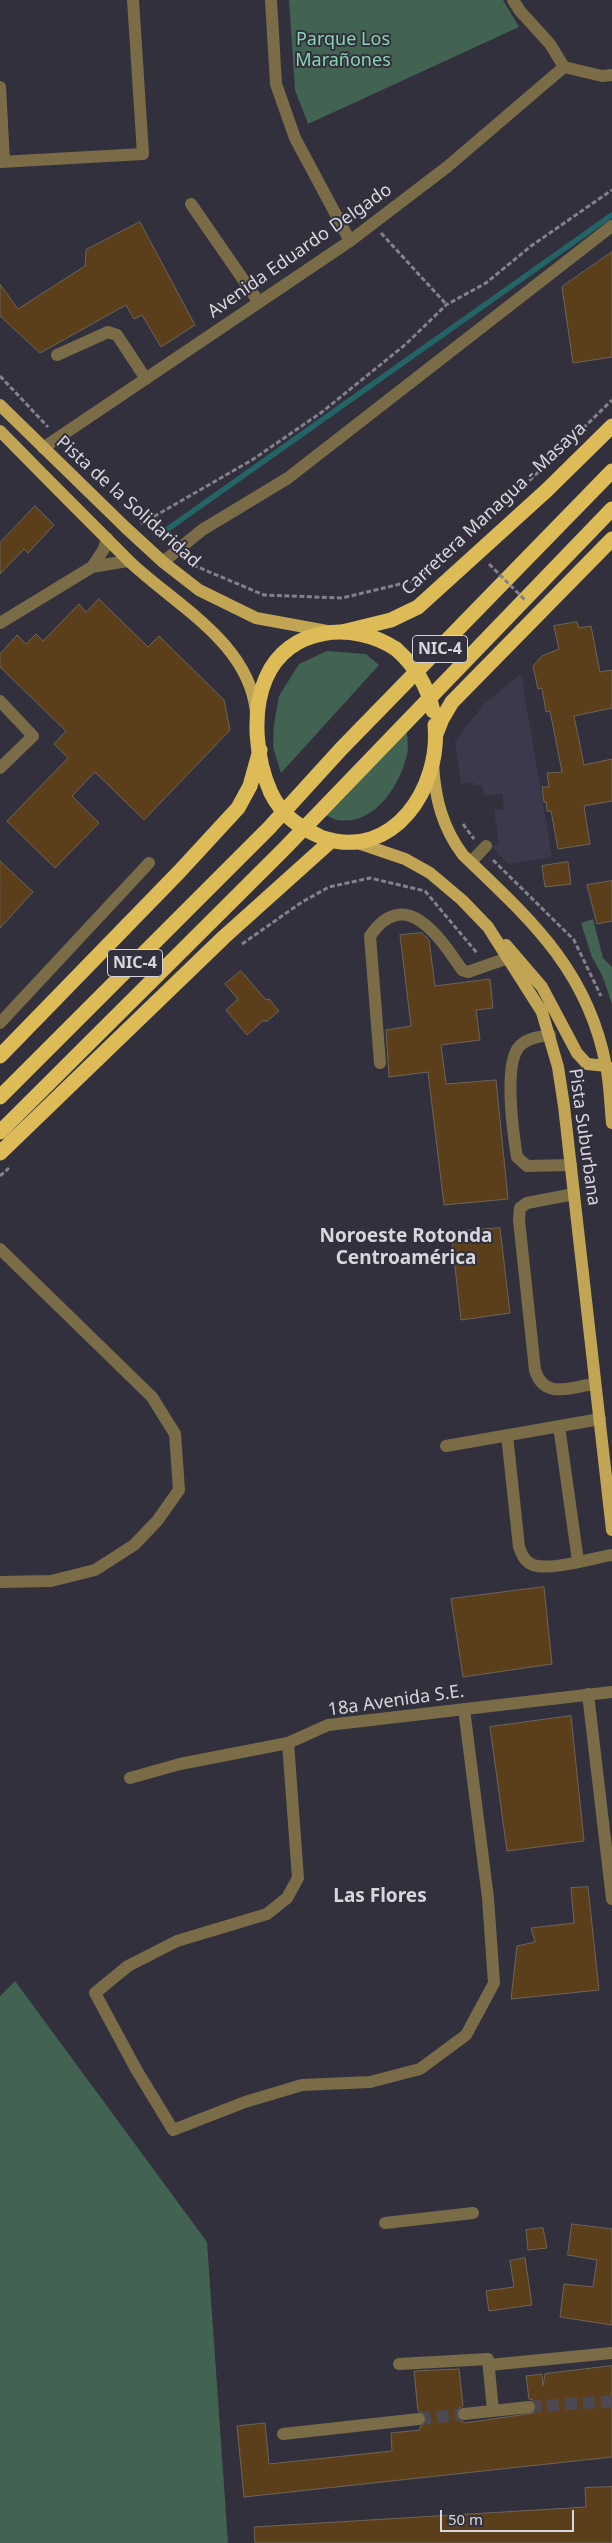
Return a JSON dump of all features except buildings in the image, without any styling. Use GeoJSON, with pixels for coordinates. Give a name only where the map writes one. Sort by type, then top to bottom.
{"type":"FeatureCollection","features":[{"type":"Feature","properties":{"kind":"highway","name":"Carretera Managua - Masaya"},"geometry":{"type":"LineString","coordinates":[[325,838],[292,822],[270,793],[263,772],[258,729],[263,686],[278,660],[288,649],[307,638],[391,620],[418,607],[547,490],[612,426]]}},
{"type":"Feature","properties":{"kind":"highway","name":"NIC-4"},"geometry":{"type":"LineString","coordinates":[[0,1097],[270,828],[341,749],[612,471]]}},
{"type":"Feature","properties":{"kind":"highway","name":"NIC-4"},"geometry":{"type":"LineString","coordinates":[[0,1132],[284,849],[612,509]]}},
{"type":"Feature","properties":{"kind":"highway"},"geometry":{"type":"LineString","coordinates":[[436,734],[442,718],[452,702],[612,539]]}},
{"type":"Feature","properties":{"kind":"highway"},"geometry":{"type":"LineString","coordinates":[[0,1153],[325,838],[353,841],[376,837],[399,824],[420,797],[433,764],[436,734],[433,711],[425,683],[408,660],[396,650],[366,635],[336,632]]}},
{"type":"Feature","properties":{"kind":"highway"},"geometry":{"type":"LineString","coordinates":[[0,1056],[179,872],[238,808],[250,786],[260,750]]}},
{"type":"Feature","properties":{"kind":"main road","name":"Pista de la Solidaridad"},"geometry":{"type":"LineString","coordinates":[[0,405],[163,562],[200,590],[248,614],[284,625],[336,632]]}},
{"type":"Feature","properties":{"kind":"main road","name":"Pista de la Solidaridad"},"geometry":{"type":"LineString","coordinates":[[2,436],[131,562],[186,608],[232,655],[252,692],[258,729]]}},
{"type":"Feature","properties":{"kind":"main road","name":"Pista Suburbana"},"geometry":{"type":"LineString","coordinates":[[433,764],[436,798],[448,831],[455,844],[540,930],[565,964],[589,1009],[609,1066],[612,1123]]}},
{"type":"Feature","properties":{"kind":"main road","name":"Pista Suburbana"},"geometry":{"type":"LineString","coordinates":[[353,841],[393,854],[425,870],[462,900],[488,927],[542,1012],[558,1068],[571,1165],[594,1384],[600,1419],[612,1530]]}},
{"type":"Feature","properties":{"kind":"main road"},"geometry":{"type":"LineString","coordinates":[[488,927],[537,980],[577,1053],[587,1064],[609,1066]]}},
{"type":"Feature","properties":{"kind":"street"},"geometry":{"type":"LineString","coordinates":[[0,87],[2,162],[143,154],[133,0]]}},
{"type":"Feature","properties":{"kind":"street"},"geometry":{"type":"LineString","coordinates":[[271,0],[276,84],[295,138],[350,241]]}},
{"type":"Feature","properties":{"kind":"street"},"geometry":{"type":"LineString","coordinates":[[513,0],[520,12],[550,44],[564,67],[602,76],[612,75]]}},
{"type":"Feature","properties":{"kind":"street","name":"Avenida Eduardo Delgado"},"geometry":{"type":"LineString","coordinates":[[43,448],[350,241],[447,167],[564,67]]}},
{"type":"Feature","properties":{"kind":"street"},"geometry":{"type":"LineString","coordinates":[[191,204],[258,302]]}},
{"type":"Feature","properties":{"kind":"street"},"geometry":{"type":"LineString","coordinates":[[163,562],[202,530],[288,478],[612,226]]}},
{"type":"Feature","properties":{"kind":"street"},"geometry":{"type":"LineString","coordinates":[[57,355],[108,332],[113,332],[117,335],[146,379]]}},
{"type":"Feature","properties":{"kind":"street"},"geometry":{"type":"LineString","coordinates":[[92,567],[104,549],[107,538]]}},
{"type":"Feature","properties":{"kind":"street"},"geometry":{"type":"LineString","coordinates":[[0,623],[92,567],[127,561],[131,562]]}},
{"type":"Feature","properties":{"kind":"street"},"geometry":{"type":"LineString","coordinates":[[0,701],[33,736],[0,768]]}},
{"type":"Feature","properties":{"kind":"street"},"geometry":{"type":"LineString","coordinates":[[471,862],[486,846]]}},
{"type":"Feature","properties":{"kind":"street"},"geometry":{"type":"LineString","coordinates":[[0,1023],[149,863]]}},
{"type":"Feature","properties":{"kind":"street"},"geometry":{"type":"LineString","coordinates":[[380,1063],[370,936],[379,924],[392,916],[412,916],[436,932],[462,970],[468,972],[508,958]]}},
{"type":"Feature","properties":{"kind":"street"},"geometry":{"type":"LineString","coordinates":[[550,1035],[532,1038],[518,1048],[512,1064],[517,1157],[527,1166],[571,1165]]}},
{"type":"Feature","properties":{"kind":"street"},"geometry":{"type":"LineString","coordinates":[[574,1194],[527,1203],[520,1208],[519,1220],[523,1258],[535,1370],[539,1382],[545,1388],[554,1390],[594,1384]]}},
{"type":"Feature","properties":{"kind":"street"},"geometry":{"type":"LineString","coordinates":[[0,1248],[152,1397],[175,1434],[179,1490],[157,1521],[134,1545],[95,1570],[51,1581],[0,1582]]}},
{"type":"Feature","properties":{"kind":"street"},"geometry":{"type":"LineString","coordinates":[[446,1446],[600,1419]]}},
{"type":"Feature","properties":{"kind":"street"},"geometry":{"type":"LineString","coordinates":[[559,1426],[578,1561]]}},
{"type":"Feature","properties":{"kind":"street"},"geometry":{"type":"LineString","coordinates":[[507,1435],[519,1547],[525,1560],[534,1566],[548,1566],[612,1555]]}},
{"type":"Feature","properties":{"kind":"street","name":"18a Avenida S.E."},"geometry":{"type":"LineString","coordinates":[[130,1778],[180,1764],[288,1743],[328,1726],[612,1692]]}},
{"type":"Feature","properties":{"kind":"street"},"geometry":{"type":"LineString","coordinates":[[588,1694],[608,1824],[612,1899]]}},
{"type":"Feature","properties":{"kind":"street"},"geometry":{"type":"LineString","coordinates":[[288,1743],[298,1878],[287,1898],[267,1914],[177,1941],[128,1966],[96,1993],[136,2069],[173,2130],[246,2102],[302,2085],[370,2082],[420,2069],[466,2035],[494,1983],[488,1898],[464,1709]]}},
{"type":"Feature","properties":{"kind":"street"},"geometry":{"type":"LineString","coordinates":[[385,2223],[473,2213]]}},
{"type":"Feature","properties":{"kind":"street"},"geometry":{"type":"LineString","coordinates":[[489,2365],[612,2353]]}},
{"type":"Feature","properties":{"kind":"street"},"geometry":{"type":"LineString","coordinates":[[399,2364],[488,2359],[493,2411]]}},
{"type":"Feature","properties":{"kind":"street"},"geometry":{"type":"LineString","coordinates":[[464,2414],[529,2407]]}},
{"type":"Feature","properties":{"kind":"street"},"geometry":{"type":"LineString","coordinates":[[283,2434],[419,2419]]}},
{"type":"Feature","properties":{"kind":"path"},"geometry":{"type":"LineString","coordinates":[[140,524],[252,460],[322,412],[406,344],[446,305],[486,283],[531,246],[612,190]]}},
{"type":"Feature","properties":{"kind":"path"},"geometry":{"type":"LineString","coordinates":[[372,223],[446,305]]}},
{"type":"Feature","properties":{"kind":"path"},"geometry":{"type":"LineString","coordinates":[[523,488],[612,400]]}},
{"type":"Feature","properties":{"kind":"path"},"geometry":{"type":"LineString","coordinates":[[175,552],[190,564],[264,596],[342,598],[413,581],[452,553]]}},
{"type":"Feature","properties":{"kind":"path"},"geometry":{"type":"LineString","coordinates":[[489,564],[526,600]]}},
{"type":"Feature","properties":{"kind":"path"},"geometry":{"type":"LineString","coordinates":[[236,949],[302,902],[330,887],[370,878],[425,891],[486,965]]}},
{"type":"Feature","properties":{"kind":"path"},"geometry":{"type":"LineString","coordinates":[[0,1176],[14,1162]]}},
{"type":"Feature","properties":{"kind":"shaded area"},"geometry":{"type":"Polygon","coordinates":[[[521,674],[552,857],[508,864],[491,846],[499,844],[494,810],[504,809],[502,793],[484,796],[482,785],[474,786],[473,782],[461,784],[455,741],[484,704],[521,674]]]}},
{"type":"Feature","properties":{"kind":"green space","name":"Parque Los Marañones"},"geometry":{"type":"Polygon","coordinates":[[[289,0],[503,0],[519,27],[308,124],[295,90],[289,0]]]}},
{"type":"Feature","properties":{"kind":"green space"},"geometry":{"type":"Polygon","coordinates":[[[327,651],[366,654],[379,665],[281,773],[273,747],[274,724],[279,696],[299,664],[327,651]]]}},
{"type":"Feature","properties":{"kind":"green space"},"geometry":{"type":"Polygon","coordinates":[[[406,724],[408,744],[404,767],[384,801],[363,817],[351,820],[333,819],[320,812],[406,724]]]}},
{"type":"Feature","properties":{"kind":"green space"},"geometry":{"type":"Polygon","coordinates":[[[593,919],[603,958],[612,967],[612,1004],[602,975],[592,957],[581,923],[593,919]]]}},
{"type":"Feature","properties":{"kind":"green space"},"geometry":{"type":"Polygon","coordinates":[[[15,1981],[207,2242],[228,2543],[0,2543],[0,1996],[15,1981]]]}},
{"type":"Feature","properties":{"kind":"waterway"},"geometry":{"type":"LineString","coordinates":[[165,531],[612,215]]}},
{"type":"Feature","properties":{"kind":"tunnel"},"geometry":{"type":"LineString","coordinates":[[529,2407],[612,2401]]}},
{"type":"Feature","properties":{"kind":"tunnel"},"geometry":{"type":"LineString","coordinates":[[419,2419],[464,2414]]}},
{"type":"Feature","properties":{"kind":"district","name":"Noroeste Rotonda Centroamérica"},"geometry":{"type":"Point","coordinates":[406,1248]}},
{"type":"Feature","properties":{"kind":"district","name":"Las Flores"},"geometry":{"type":"Point","coordinates":[380,1897]}}]}
